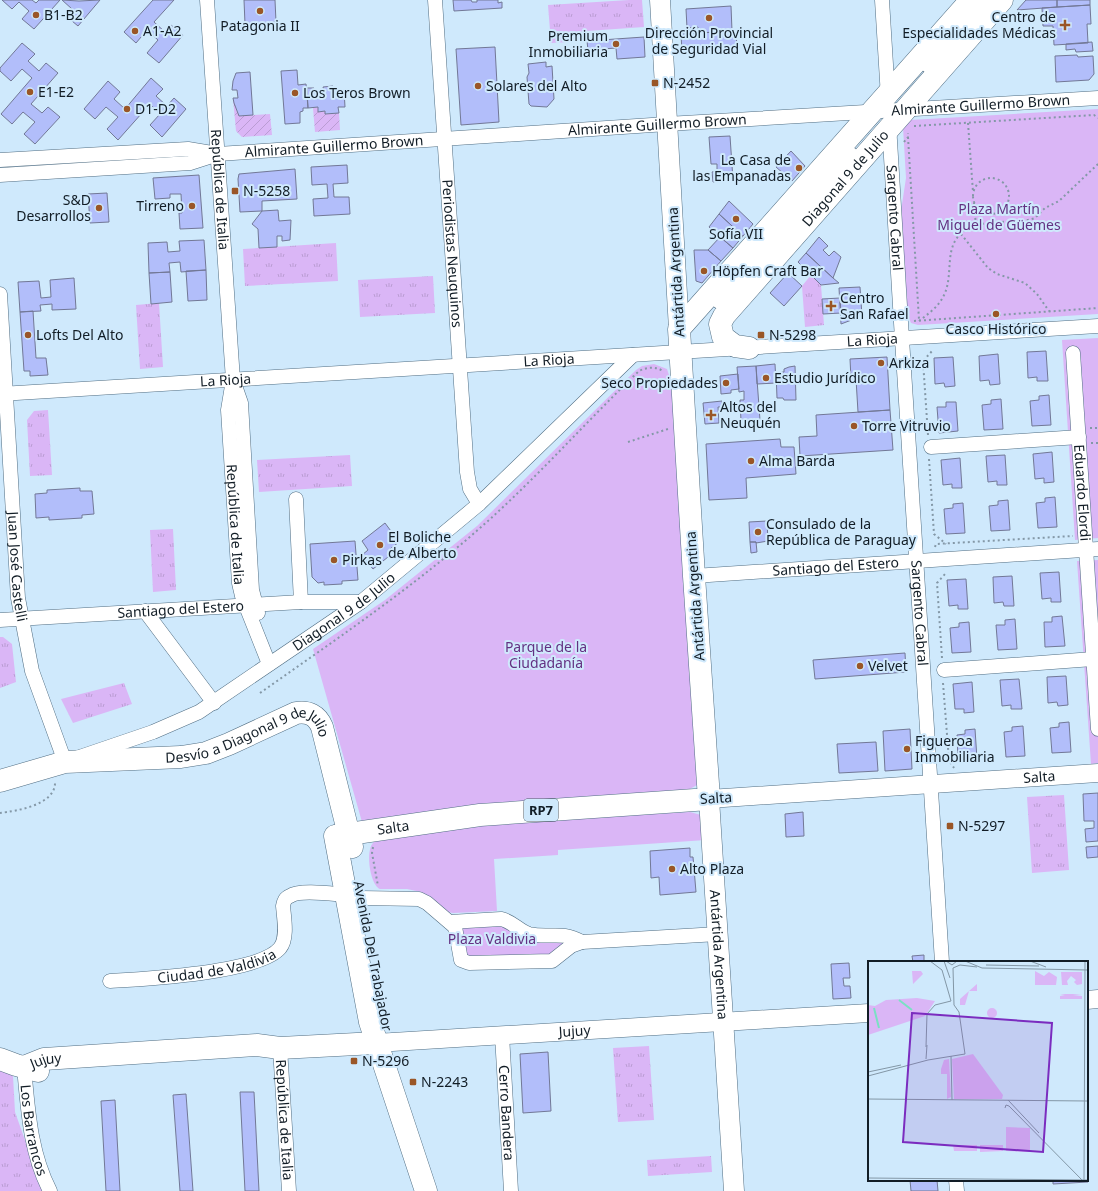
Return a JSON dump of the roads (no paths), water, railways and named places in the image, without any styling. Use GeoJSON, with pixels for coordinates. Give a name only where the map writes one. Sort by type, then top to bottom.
{"type":"FeatureCollection","features":[{"type":"Feature","properties":{"kind":"main road","name":"Antártida Argentina"},"geometry":{"type":"LineString","coordinates":[[660,0],[694,576],[710,799],[734,1191]]}},
{"type":"Feature","properties":{"kind":"main road","name":"Diagonal 9 de Julio"},"geometry":{"type":"LineString","coordinates":[[679,329],[718,303],[852,153],[897,121],[927,67],[971,0]]}},
{"type":"Feature","properties":{"kind":"main road","name":"Diagonal 9 de Julio"},"geometry":{"type":"LineString","coordinates":[[927,67],[1002,0]]}},
{"type":"Feature","properties":{"kind":"main road","name":"Diagonal 9 de Julio"},"geometry":{"type":"LineString","coordinates":[[718,303],[723,337],[730,344],[749,348]]}},
{"type":"Feature","properties":{"kind":"main road","name":"Desvío a Diagonal 9 de Julio"},"geometry":{"type":"LineString","coordinates":[[64,762],[194,756],[229,744],[296,713],[301,712],[313,714],[318,718],[322,727],[342,835]]}},
{"type":"Feature","properties":{"kind":"main road","name":"Diagonal 9 de Julio"},"geometry":{"type":"LineString","coordinates":[[0,781],[64,762]]}},
{"type":"Feature","properties":{"kind":"main road","name":"Salta"},"geometry":{"type":"LineString","coordinates":[[342,835],[480,815],[710,799]]}},
{"type":"Feature","properties":{"kind":"main road","name":"Avenida Del Trabajador"},"geometry":{"type":"LineString","coordinates":[[342,835],[362,894],[378,995],[383,1042],[426,1191]]}},
{"type":"Feature","properties":{"kind":"main road","name":"Avenida Del Trabajador"},"geometry":{"type":"LineString","coordinates":[[383,1042],[439,1191]]}},
{"type":"Feature","properties":{"kind":"main road","name":"Jujuy"},"geometry":{"type":"LineString","coordinates":[[0,1059],[45,1072],[259,1058],[272,1055],[280,1048],[383,1042]]}},
{"type":"Feature","properties":{"kind":"street","name":"República de Italia"},"geometry":{"type":"LineString","coordinates":[[207,0],[233,380],[228,410],[238,579],[250,605],[272,662]]}},
{"type":"Feature","properties":{"kind":"street","name":"Periodistas Neuquinos"},"geometry":{"type":"LineString","coordinates":[[435,0],[468,480],[470,489],[479,504]]}},
{"type":"Feature","properties":{"kind":"street","name":"Sargento Cabral"},"geometry":{"type":"LineString","coordinates":[[882,0],[897,121],[902,339],[942,961]]}},
{"type":"Feature","properties":{"kind":"street"},"geometry":{"type":"LineString","coordinates":[[927,67],[987,0]]}},
{"type":"Feature","properties":{"kind":"street","name":"Almirante Guillermo Brown"},"geometry":{"type":"LineString","coordinates":[[0,160],[188,149],[218,154],[667,124],[897,121],[1098,98]]}},
{"type":"Feature","properties":{"kind":"street","name":"Almirante Guillermo Brown"},"geometry":{"type":"LineString","coordinates":[[0,175],[190,163],[218,154]]}},
{"type":"Feature","properties":{"kind":"street","name":"Juan José Castelli"},"geometry":{"type":"LineString","coordinates":[[0,294],[3,394],[17,586],[32,671],[64,762]]}},
{"type":"Feature","properties":{"kind":"street","name":"La Rioja"},"geometry":{"type":"LineString","coordinates":[[3,394],[1098,326]]}},
{"type":"Feature","properties":{"kind":"street","name":"Eduardo Elordi"},"geometry":{"type":"LineString","coordinates":[[1073,353],[1085,535],[1092,549],[1093,659],[1098,729]]}},
{"type":"Feature","properties":{"kind":"street","name":"Diagonal 9 de Julio"},"geometry":{"type":"LineString","coordinates":[[64,762],[158,730],[185,719],[214,703],[361,602],[479,504],[633,355]]}},
{"type":"Feature","properties":{"kind":"street"},"geometry":{"type":"LineString","coordinates":[[931,447],[1079,437]]}},
{"type":"Feature","properties":{"kind":"street"},"geometry":{"type":"LineString","coordinates":[[296,499],[301,602]]}},
{"type":"Feature","properties":{"kind":"street","name":"Santiago del Estero"},"geometry":{"type":"LineString","coordinates":[[694,576],[1092,549]]}},
{"type":"Feature","properties":{"kind":"street","name":"Santiago del Estero"},"geometry":{"type":"LineString","coordinates":[[0,620],[301,602],[361,602]]}},
{"type":"Feature","properties":{"kind":"street"},"geometry":{"type":"LineString","coordinates":[[145,611],[214,703]]}},
{"type":"Feature","properties":{"kind":"street"},"geometry":{"type":"LineString","coordinates":[[944,670],[1093,659]]}},
{"type":"Feature","properties":{"kind":"street","name":"Salta"},"geometry":{"type":"LineString","coordinates":[[710,799],[1098,773]]}},
{"type":"Feature","properties":{"kind":"street","name":"Ciudad de Valdivia"},"geometry":{"type":"LineString","coordinates":[[110,981],[210,971],[263,958],[274,953],[281,947],[284,940],[284,900],[289,896],[302,893],[362,894],[419,899],[427,903],[450,922],[458,933],[460,956],[464,963],[552,961],[571,946],[582,942],[718,934]]}},
{"type":"Feature","properties":{"kind":"street","name":"Ciudad de Valdivia"},"geometry":{"type":"LineString","coordinates":[[450,922],[501,919],[507,920],[531,934],[567,935],[582,942]]}},
{"type":"Feature","properties":{"kind":"street"},"geometry":{"type":"LineString","coordinates":[[1088,1000],[1098,999]]}},
{"type":"Feature","properties":{"kind":"street","name":"Jujuy"},"geometry":{"type":"LineString","coordinates":[[383,1042],[868,1013]]}},
{"type":"Feature","properties":{"kind":"street","name":"Cerro Bandera"},"geometry":{"type":"LineString","coordinates":[[502,1035],[512,1191]]}},
{"type":"Feature","properties":{"kind":"street","name":"República de Italia"},"geometry":{"type":"LineString","coordinates":[[280,1048],[289,1191]]}},
{"type":"Feature","properties":{"kind":"street","name":"Los Barrancos"},"geometry":{"type":"LineString","coordinates":[[24,1067],[30,1129],[37,1158],[50,1191]]}},
{"type":"Feature","properties":{"kind":"street"},"geometry":{"type":"LineString","coordinates":[[956,1181],[957,1191]]}},
{"type":"Feature","properties":{"kind":"place","name":"Patagonia II"},"geometry":{"type":"Point","coordinates":[260,11]}},
{"type":"Feature","properties":{"kind":"place","name":"B1-B2"},"geometry":{"type":"Point","coordinates":[36,15]}},
{"type":"Feature","properties":{"kind":"place","name":"Dirección Provincial de Seguridad Vial"},"geometry":{"type":"Point","coordinates":[709,18]}},
{"type":"Feature","properties":{"kind":"place","name":"Centro de Especialidades Médicas"},"geometry":{"type":"Point","coordinates":[1065,25]}},
{"type":"Feature","properties":{"kind":"place","name":"A1-A2"},"geometry":{"type":"Point","coordinates":[135,31]}},
{"type":"Feature","properties":{"kind":"place","name":"Premium Inmobiliaria"},"geometry":{"type":"Point","coordinates":[616,44]}},
{"type":"Feature","properties":{"kind":"place","name":"N-2452"},"geometry":{"type":"Point","coordinates":[655,83]}},
{"type":"Feature","properties":{"kind":"place","name":"Solares del Alto"},"geometry":{"type":"Point","coordinates":[478,86]}},
{"type":"Feature","properties":{"kind":"place","name":"E1-E2"},"geometry":{"type":"Point","coordinates":[30,92]}},
{"type":"Feature","properties":{"kind":"place","name":"Los Teros Brown"},"geometry":{"type":"Point","coordinates":[295,93]}},
{"type":"Feature","properties":{"kind":"place","name":"D1-D2"},"geometry":{"type":"Point","coordinates":[127,109]}},
{"type":"Feature","properties":{"kind":"place","name":"La Casa de las Empanadas"},"geometry":{"type":"Point","coordinates":[799,168]}},
{"type":"Feature","properties":{"kind":"place","name":"N-5258"},"geometry":{"type":"Point","coordinates":[235,191]}},
{"type":"Feature","properties":{"kind":"place","name":"Tirreno"},"geometry":{"type":"Point","coordinates":[192,206]}},
{"type":"Feature","properties":{"kind":"place","name":"S&D Desarrollos"},"geometry":{"type":"Point","coordinates":[99,208]}},
{"type":"Feature","properties":{"kind":"place","name":"Sofía VII"},"geometry":{"type":"Point","coordinates":[736,219]}},
{"type":"Feature","properties":{"kind":"place","name":"Höpfen Craft Bar"},"geometry":{"type":"Point","coordinates":[704,271]}},
{"type":"Feature","properties":{"kind":"place","name":"Centro San Rafael"},"geometry":{"type":"Point","coordinates":[831,306]}},
{"type":"Feature","properties":{"kind":"place","name":"Casco Histórico"},"geometry":{"type":"Point","coordinates":[996,314]}},
{"type":"Feature","properties":{"kind":"place","name":"Lofts Del Alto"},"geometry":{"type":"Point","coordinates":[28,335]}},
{"type":"Feature","properties":{"kind":"place","name":"N-5298"},"geometry":{"type":"Point","coordinates":[761,335]}},
{"type":"Feature","properties":{"kind":"place","name":"Arkiza"},"geometry":{"type":"Point","coordinates":[881,363]}},
{"type":"Feature","properties":{"kind":"place","name":"Estudio Jurídico"},"geometry":{"type":"Point","coordinates":[766,378]}},
{"type":"Feature","properties":{"kind":"place","name":"Seco Propiedades"},"geometry":{"type":"Point","coordinates":[726,383]}},
{"type":"Feature","properties":{"kind":"place","name":"Altos del Neuquén"},"geometry":{"type":"Point","coordinates":[711,415]}},
{"type":"Feature","properties":{"kind":"place","name":"Torre Vitruvio"},"geometry":{"type":"Point","coordinates":[854,426]}},
{"type":"Feature","properties":{"kind":"place","name":"Alma Barda"},"geometry":{"type":"Point","coordinates":[751,461]}},
{"type":"Feature","properties":{"kind":"place","name":"Consulado de la República de Paraguay"},"geometry":{"type":"Point","coordinates":[758,532]}},
{"type":"Feature","properties":{"kind":"place","name":"El Boliche de Alberto"},"geometry":{"type":"Point","coordinates":[380,545]}},
{"type":"Feature","properties":{"kind":"place","name":"Pirkas"},"geometry":{"type":"Point","coordinates":[334,560]}},
{"type":"Feature","properties":{"kind":"place","name":"Velvet"},"geometry":{"type":"Point","coordinates":[860,666]}},
{"type":"Feature","properties":{"kind":"place","name":"Figueroa Inmobiliaria"},"geometry":{"type":"Point","coordinates":[907,749]}},
{"type":"Feature","properties":{"kind":"place","name":"N-5297"},"geometry":{"type":"Point","coordinates":[950,826]}},
{"type":"Feature","properties":{"kind":"place","name":"Alto Plaza"},"geometry":{"type":"Point","coordinates":[672,869]}},
{"type":"Feature","properties":{"kind":"place","name":"N-5296"},"geometry":{"type":"Point","coordinates":[354,1061]}},
{"type":"Feature","properties":{"kind":"place","name":"N-2243"},"geometry":{"type":"Point","coordinates":[413,1082]}},
{"type":"Feature","properties":{"kind":"park label","name":"Plaza Martín Miguel de Güemes"},"geometry":{"type":"Point","coordinates":[999,218]}},
{"type":"Feature","properties":{"kind":"park label","name":"Parque de la Ciudadanía"},"geometry":{"type":"Point","coordinates":[546,656]}},
{"type":"Feature","properties":{"kind":"park label","name":"Plaza Valdivia"},"geometry":{"type":"Point","coordinates":[492,939]}}]}
